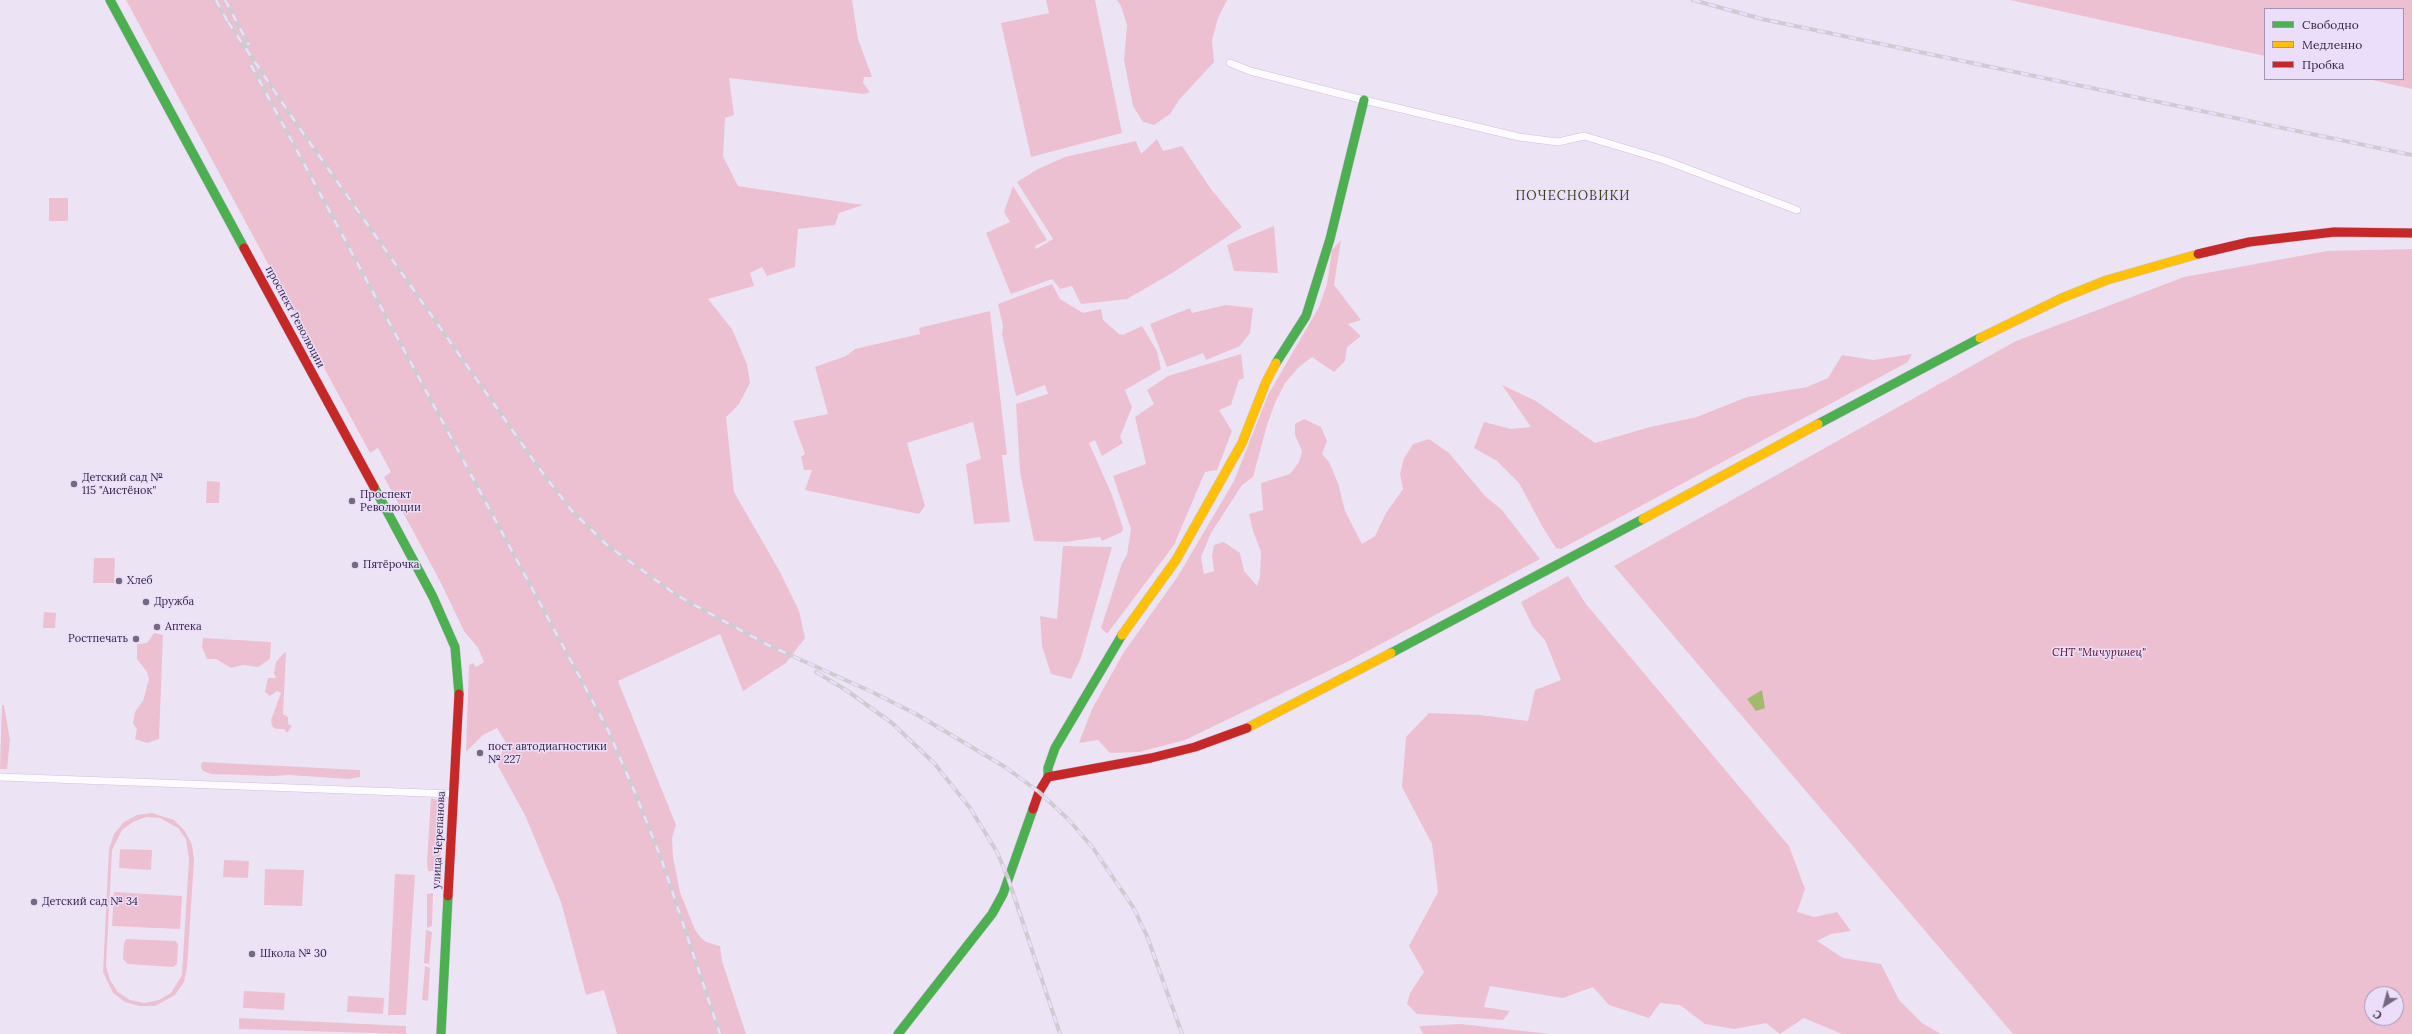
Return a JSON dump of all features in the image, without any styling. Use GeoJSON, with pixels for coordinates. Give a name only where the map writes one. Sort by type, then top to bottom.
{"type":"FeatureCollection","features":[{"type":"Feature","properties":{"kind":"street","name":"проспект Революции"},"geometry":{"type":"LineString","coordinates":[[110,0],[433,597],[455,647]]}},
{"type":"Feature","properties":{"kind":"street"},"geometry":{"type":"LineString","coordinates":[[1230,63],[1250,71],[1519,137],[1558,142],[1584,136],[1664,160],[1797,210]]}},
{"type":"Feature","properties":{"kind":"street"},"geometry":{"type":"LineString","coordinates":[[898,1034],[992,914],[1003,894],[1039,792],[1048,777],[1048,768],[1054,748],[1128,625],[1176,560],[1242,442],[1266,382],[1306,316],[1330,239],[1364,100]]}},
{"type":"Feature","properties":{"kind":"street"},"geometry":{"type":"LineString","coordinates":[[1048,777],[1151,758],[1195,747],[1248,728],[1476,609],[1973,341],[2074,292],[2154,265],[2249,242],[2334,232],[2412,234]]}},
{"type":"Feature","properties":{"kind":"street","name":"улица Черепанова"},"geometry":{"type":"LineString","coordinates":[[441,1034],[459,685],[455,647]]}},
{"type":"Feature","properties":{"kind":"street"},"geometry":{"type":"LineString","coordinates":[[0,777],[453,794]]}},
{"type":"Feature","properties":{"kind":"green space"},"geometry":{"type":"Polygon","coordinates":[[[126,0],[852,0],[858,39],[872,77],[864,77],[863,83],[870,92],[864,94],[729,78],[734,115],[725,118],[723,156],[738,186],[863,205],[839,213],[835,225],[798,229],[795,267],[767,276],[762,267],[750,273],[754,286],[708,299],[732,329],[747,364],[750,383],[739,404],[726,417],[734,492],[780,572],[799,611],[805,638],[786,663],[743,691],[720,634],[618,681],[676,825],[672,838],[673,857],[680,892],[695,930],[700,937],[706,942],[720,946],[722,961],[746,1034],[617,1034],[604,990],[586,995],[561,902],[525,815],[498,766],[505,741],[497,728],[483,735],[466,752],[469,665],[473,663],[476,667],[484,662],[478,648],[464,631],[441,583],[384,477],[391,472],[378,448],[370,453],[126,0]]]}},
{"type":"Feature","properties":{"kind":"green space"},"geometry":{"type":"Polygon","coordinates":[[[1046,0],[1095,0],[1122,133],[1031,157],[1001,23],[1049,13],[1046,0]]]}},
{"type":"Feature","properties":{"kind":"green space"},"geometry":{"type":"Polygon","coordinates":[[[1117,0],[1227,0],[1218,18],[1212,40],[1214,62],[1179,100],[1170,114],[1154,125],[1143,122],[1133,106],[1124,60],[1127,25],[1121,6],[1117,0]]]}},
{"type":"Feature","properties":{"kind":"green space"},"geometry":{"type":"Polygon","coordinates":[[[2010,0],[2412,0],[2412,89],[2372,80],[2404,80],[2404,8],[2264,8],[2264,56],[2010,0]]]}},
{"type":"Feature","properties":{"kind":"green space"},"geometry":{"type":"Polygon","coordinates":[[[1157,139],[1163,151],[1182,146],[1211,189],[1242,227],[1172,273],[1127,299],[1081,304],[1072,286],[1060,289],[1052,279],[1011,294],[986,233],[1010,222],[1004,212],[1013,186],[1047,240],[1035,246],[1036,249],[1053,239],[1017,182],[1038,169],[1065,157],[1136,141],[1141,154],[1157,139]]]}},
{"type":"Feature","properties":{"kind":"green space"},"geometry":{"type":"Polygon","coordinates":[[[49,198],[68,198],[68,221],[49,221],[49,198]]]}},
{"type":"Feature","properties":{"kind":"green space"},"geometry":{"type":"Polygon","coordinates":[[[1274,226],[1278,273],[1234,271],[1227,245],[1274,226]]]}},
{"type":"Feature","properties":{"kind":"green space"},"geometry":{"type":"Polygon","coordinates":[[[1341,240],[1334,285],[1361,320],[1348,324],[1361,336],[1347,347],[1345,361],[1334,372],[1312,357],[1299,367],[1285,383],[1275,403],[1267,425],[1253,477],[1242,485],[1211,533],[1201,557],[1204,574],[1214,571],[1212,555],[1214,545],[1224,542],[1240,553],[1244,571],[1257,586],[1260,577],[1261,552],[1253,531],[1249,514],[1263,510],[1261,483],[1290,474],[1299,462],[1302,451],[1295,435],[1295,424],[1304,419],[1321,427],[1327,441],[1322,454],[1329,462],[1338,483],[1345,511],[1362,544],[1375,536],[1386,513],[1403,489],[1400,474],[1404,458],[1413,444],[1429,439],[1449,453],[1485,496],[1502,510],[1540,559],[1349,661],[1185,740],[1139,752],[1110,753],[1098,740],[1079,743],[1092,709],[1124,652],[1178,576],[1234,481],[1268,395],[1319,307],[1327,284],[1332,250],[1341,240]]]}},
{"type":"Feature","properties":{"kind":"green space","name":"СНТ \"Мичуринец\""},"geometry":{"type":"Polygon","coordinates":[[[2412,249],[2412,1034],[2013,1034],[1614,566],[2016,341],[2184,277],[2327,251],[2412,249]]]}},
{"type":"Feature","properties":{"kind":"green space"},"geometry":{"type":"Polygon","coordinates":[[[1052,284],[1060,299],[1083,313],[1101,309],[1103,320],[1119,334],[1123,335],[1142,326],[1157,351],[1161,369],[1125,390],[1132,407],[1120,437],[1123,443],[1102,456],[1095,440],[1089,443],[1112,495],[1123,528],[1122,532],[1102,541],[1100,537],[1066,542],[1034,541],[1020,472],[1016,404],[1048,394],[1045,385],[1016,396],[1002,334],[1003,326],[998,304],[1052,284]]]}},
{"type":"Feature","properties":{"kind":"green space"},"geometry":{"type":"Polygon","coordinates":[[[1226,305],[1253,308],[1250,333],[1240,346],[1206,360],[1203,353],[1167,367],[1150,324],[1190,308],[1192,313],[1226,305]]]}},
{"type":"Feature","properties":{"kind":"green space"},"geometry":{"type":"Polygon","coordinates":[[[990,311],[1007,455],[1002,455],[1010,522],[974,524],[966,464],[981,459],[973,422],[907,443],[925,506],[919,514],[805,490],[812,470],[804,470],[801,457],[805,454],[793,421],[828,414],[815,367],[846,356],[855,349],[920,334],[919,328],[990,311]]]}},
{"type":"Feature","properties":{"kind":"green space"},"geometry":{"type":"Polygon","coordinates":[[[1241,354],[1244,378],[1239,380],[1231,405],[1219,410],[1232,431],[1217,470],[1205,472],[1174,545],[1107,634],[1101,628],[1122,563],[1127,555],[1131,529],[1113,476],[1146,464],[1135,417],[1154,404],[1147,390],[1168,376],[1241,354]]]}},
{"type":"Feature","properties":{"kind":"green space"},"geometry":{"type":"Polygon","coordinates":[[[1912,354],[1908,362],[1561,549],[1556,548],[1542,526],[1519,483],[1497,461],[1474,448],[1484,422],[1511,429],[1531,427],[1502,385],[1536,401],[1595,443],[1650,427],[1697,417],[1747,397],[1807,387],[1828,378],[1842,355],[1873,360],[1912,354]]]}},
{"type":"Feature","properties":{"kind":"green space"},"geometry":{"type":"Polygon","coordinates":[[[207,481],[220,482],[219,503],[206,503],[207,481]]]}},
{"type":"Feature","properties":{"kind":"green space"},"geometry":{"type":"Polygon","coordinates":[[[1063,546],[1112,547],[1081,658],[1071,679],[1051,674],[1042,646],[1040,616],[1057,619],[1063,546]]]}},
{"type":"Feature","properties":{"kind":"green space"},"geometry":{"type":"Polygon","coordinates":[[[94,558],[115,558],[114,583],[93,583],[94,558]]]}},
{"type":"Feature","properties":{"kind":"green space"},"geometry":{"type":"Polygon","coordinates":[[[1568,576],[1586,604],[1789,846],[1805,889],[1797,912],[1814,917],[1837,912],[1851,931],[1831,934],[1817,941],[1843,958],[1881,964],[1899,1000],[1922,1023],[1941,1034],[1842,1034],[1804,1018],[1780,1034],[1766,1023],[1734,1029],[1705,1024],[1680,1005],[1660,1003],[1649,1018],[1609,1005],[1593,987],[1563,998],[1490,986],[1484,1007],[1510,1011],[1503,1020],[1417,1014],[1407,1004],[1410,993],[1424,972],[1409,946],[1438,892],[1432,844],[1402,787],[1406,737],[1429,713],[1480,715],[1528,721],[1535,690],[1561,680],[1545,640],[1533,627],[1521,602],[1568,576]]]}},
{"type":"Feature","properties":{"kind":"green space"},"geometry":{"type":"Polygon","coordinates":[[[44,612],[56,613],[55,628],[43,628],[44,612]]]}},
{"type":"Feature","properties":{"kind":"green space"},"geometry":{"type":"Polygon","coordinates":[[[154,633],[163,635],[159,739],[147,743],[135,739],[137,729],[133,724],[135,712],[143,701],[149,679],[147,672],[137,659],[137,644],[147,643],[154,633]]]}},
{"type":"Feature","properties":{"kind":"green space"},"geometry":{"type":"Polygon","coordinates":[[[203,638],[271,642],[270,659],[258,667],[243,665],[231,668],[216,659],[207,659],[202,647],[203,638]]]}},
{"type":"Feature","properties":{"kind":"green space"},"geometry":{"type":"Polygon","coordinates":[[[285,652],[283,714],[288,717],[288,724],[292,726],[287,733],[284,729],[276,729],[272,726],[271,720],[281,693],[277,691],[270,696],[265,692],[268,678],[276,678],[274,673],[276,662],[285,652]]]}},
{"type":"Feature","properties":{"kind":"green space"},"geometry":{"type":"Polygon","coordinates":[[[2,705],[4,705],[10,740],[7,769],[0,769],[2,705]]]}},
{"type":"Feature","properties":{"kind":"green space"},"geometry":{"type":"Polygon","coordinates":[[[202,762],[360,770],[360,777],[349,779],[289,775],[272,776],[211,774],[203,771],[201,767],[202,762]]]}},
{"type":"Feature","properties":{"kind":"green space"},"geometry":{"type":"Polygon","coordinates":[[[431,798],[438,800],[443,810],[440,865],[434,871],[428,871],[427,862],[431,798]]]}},
{"type":"Feature","properties":{"kind":"green space"},"geometry":{"type":"Polygon","coordinates":[[[152,813],[174,820],[185,831],[192,845],[194,860],[187,968],[184,982],[175,995],[155,1006],[139,1006],[125,1002],[113,993],[103,972],[109,849],[114,834],[124,822],[137,815],[152,813]],[[146,817],[133,822],[122,830],[112,850],[106,966],[110,980],[118,992],[130,1000],[144,1003],[159,1000],[171,993],[182,975],[189,859],[186,839],[178,828],[160,818],[146,817]]]}},
{"type":"Feature","properties":{"kind":"green space"},"geometry":{"type":"Polygon","coordinates":[[[120,849],[152,850],[151,870],[119,868],[120,849]]]}},
{"type":"Feature","properties":{"kind":"green space"},"geometry":{"type":"Polygon","coordinates":[[[224,860],[249,861],[248,878],[223,877],[224,860]]]}},
{"type":"Feature","properties":{"kind":"green space"},"geometry":{"type":"Polygon","coordinates":[[[265,869],[304,870],[302,906],[264,905],[265,869]]]}},
{"type":"Feature","properties":{"kind":"green space"},"geometry":{"type":"Polygon","coordinates":[[[395,874],[415,875],[406,1015],[388,1015],[395,874]]]}},
{"type":"Feature","properties":{"kind":"green space"},"geometry":{"type":"Polygon","coordinates":[[[114,892],[182,896],[180,929],[112,926],[114,892]]]}},
{"type":"Feature","properties":{"kind":"green space"},"geometry":{"type":"Polygon","coordinates":[[[433,893],[432,926],[427,928],[427,894],[433,893]]]}},
{"type":"Feature","properties":{"kind":"green space"},"geometry":{"type":"Polygon","coordinates":[[[426,930],[432,932],[429,964],[424,963],[426,930]]]}},
{"type":"Feature","properties":{"kind":"green space"},"geometry":{"type":"Polygon","coordinates":[[[126,939],[176,941],[178,944],[177,964],[173,967],[128,964],[123,959],[124,943],[126,939]]]}},
{"type":"Feature","properties":{"kind":"green space"},"geometry":{"type":"Polygon","coordinates":[[[425,966],[430,968],[428,1001],[422,1000],[425,966]]]}},
{"type":"Feature","properties":{"kind":"green space"},"geometry":{"type":"Polygon","coordinates":[[[244,991],[285,993],[284,1010],[243,1008],[244,991]]]}},
{"type":"Feature","properties":{"kind":"green space"},"geometry":{"type":"Polygon","coordinates":[[[348,996],[384,998],[383,1014],[347,1012],[348,996]]]}},
{"type":"Feature","properties":{"kind":"green space"},"geometry":{"type":"Polygon","coordinates":[[[239,1018],[406,1026],[406,1034],[239,1029],[239,1018]]]}},
{"type":"Feature","properties":{"kind":"green space"},"geometry":{"type":"Polygon","coordinates":[[[1461,1024],[1550,1034],[1423,1034],[1419,1026],[1461,1024]]]}},
{"type":"Feature","properties":{"kind":"shaded area"},"geometry":{"type":"Polygon","coordinates":[[[1762,690],[1765,708],[1756,711],[1747,699],[1762,690]]]}},
{"type":"Feature","properties":{"kind":"railway"},"geometry":{"type":"LineString","coordinates":[[216,0],[230,26]]}},
{"type":"Feature","properties":{"kind":"railway"},"geometry":{"type":"LineString","coordinates":[[225,0],[249,45]]}},
{"type":"Feature","properties":{"kind":"railway"},"geometry":{"type":"LineString","coordinates":[[1693,0],[1762,19],[2412,155]]}},
{"type":"Feature","properties":{"kind":"railway"},"geometry":{"type":"LineString","coordinates":[[228,22],[296,123],[539,468],[572,511],[607,545],[678,596],[768,645],[872,692],[916,714],[1005,767],[1039,792],[1068,819],[1093,848],[1133,907],[1147,936],[1182,1034]]}},
{"type":"Feature","properties":{"kind":"railway"},"geometry":{"type":"LineString","coordinates":[[251,65],[607,728],[661,858],[720,1034]]}},
{"type":"Feature","properties":{"kind":"railway"},"geometry":{"type":"LineString","coordinates":[[816,672],[846,690],[892,723],[934,763],[970,808],[997,852],[1008,878],[1060,1034]]}},
{"type":"Feature","properties":{"kind":"traffic: fast"},"geometry":{"type":"LineString","coordinates":[[110,0],[244,248]]}},
{"type":"Feature","properties":{"kind":"traffic: fast"},"geometry":{"type":"LineString","coordinates":[[1276,363],[1306,316],[1330,239],[1364,100]]}},
{"type":"Feature","properties":{"kind":"traffic: fast"},"geometry":{"type":"LineString","coordinates":[[1818,424],[1980,338]]}},
{"type":"Feature","properties":{"kind":"traffic: fast"},"geometry":{"type":"LineString","coordinates":[[374,487],[433,597],[455,647],[459,694]]}},
{"type":"Feature","properties":{"kind":"traffic: fast"},"geometry":{"type":"LineString","coordinates":[[1391,653],[1643,519]]}},
{"type":"Feature","properties":{"kind":"traffic: fast"},"geometry":{"type":"LineString","coordinates":[[1048,777],[1048,768],[1055,748],[1122,635]]}},
{"type":"Feature","properties":{"kind":"traffic: fast"},"geometry":{"type":"LineString","coordinates":[[898,1034],[992,914],[1003,894],[1033,809]]}},
{"type":"Feature","properties":{"kind":"traffic: fast"},"geometry":{"type":"LineString","coordinates":[[441,1034],[448,896]]}},
{"type":"Feature","properties":{"kind":"traffic: slow"},"geometry":{"type":"LineString","coordinates":[[1980,338],[2062,298],[2107,280],[2198,254]]}},
{"type":"Feature","properties":{"kind":"traffic: slow"},"geometry":{"type":"LineString","coordinates":[[1122,635],[1176,560],[1242,443],[1266,382],[1276,363]]}},
{"type":"Feature","properties":{"kind":"traffic: slow"},"geometry":{"type":"LineString","coordinates":[[1643,519],[1818,424]]}},
{"type":"Feature","properties":{"kind":"traffic: slow"},"geometry":{"type":"LineString","coordinates":[[1247,728],[1391,653]]}},
{"type":"Feature","properties":{"kind":"traffic: jam"},"geometry":{"type":"LineString","coordinates":[[2198,254],[2249,242],[2334,232],[2412,233]]}},
{"type":"Feature","properties":{"kind":"traffic: jam"},"geometry":{"type":"LineString","coordinates":[[244,248],[374,487]]}},
{"type":"Feature","properties":{"kind":"traffic: jam"},"geometry":{"type":"LineString","coordinates":[[448,896],[459,694]]}},
{"type":"Feature","properties":{"kind":"traffic: jam"},"geometry":{"type":"LineString","coordinates":[[1033,809],[1039,792],[1048,777],[1151,758],[1195,747],[1247,728]]}},
{"type":"Feature","properties":{"kind":"place","name":"Детский сад № 115 \"Аистёнок\""},"geometry":{"type":"Point","coordinates":[74,484]}},
{"type":"Feature","properties":{"kind":"place","name":"Проспект Революции"},"geometry":{"type":"Point","coordinates":[352,501]}},
{"type":"Feature","properties":{"kind":"place","name":"Пятёрочка"},"geometry":{"type":"Point","coordinates":[355,565]}},
{"type":"Feature","properties":{"kind":"place","name":"Хлеб"},"geometry":{"type":"Point","coordinates":[119,581]}},
{"type":"Feature","properties":{"kind":"place","name":"Дружба"},"geometry":{"type":"Point","coordinates":[146,602]}},
{"type":"Feature","properties":{"kind":"place","name":"Аптека"},"geometry":{"type":"Point","coordinates":[157,627]}},
{"type":"Feature","properties":{"kind":"place","name":"Ростпечать"},"geometry":{"type":"Point","coordinates":[136,639]}},
{"type":"Feature","properties":{"kind":"place","name":"пост автодиагностики № 227"},"geometry":{"type":"Point","coordinates":[480,753]}},
{"type":"Feature","properties":{"kind":"place","name":"Детский сад № 34"},"geometry":{"type":"Point","coordinates":[34,902]}},
{"type":"Feature","properties":{"kind":"place","name":"Школа № 30"},"geometry":{"type":"Point","coordinates":[252,954]}},
{"type":"Feature","properties":{"kind":"district","name":"ПОЧЕСНОВИКИ"},"geometry":{"type":"Point","coordinates":[1573,196]}}]}
